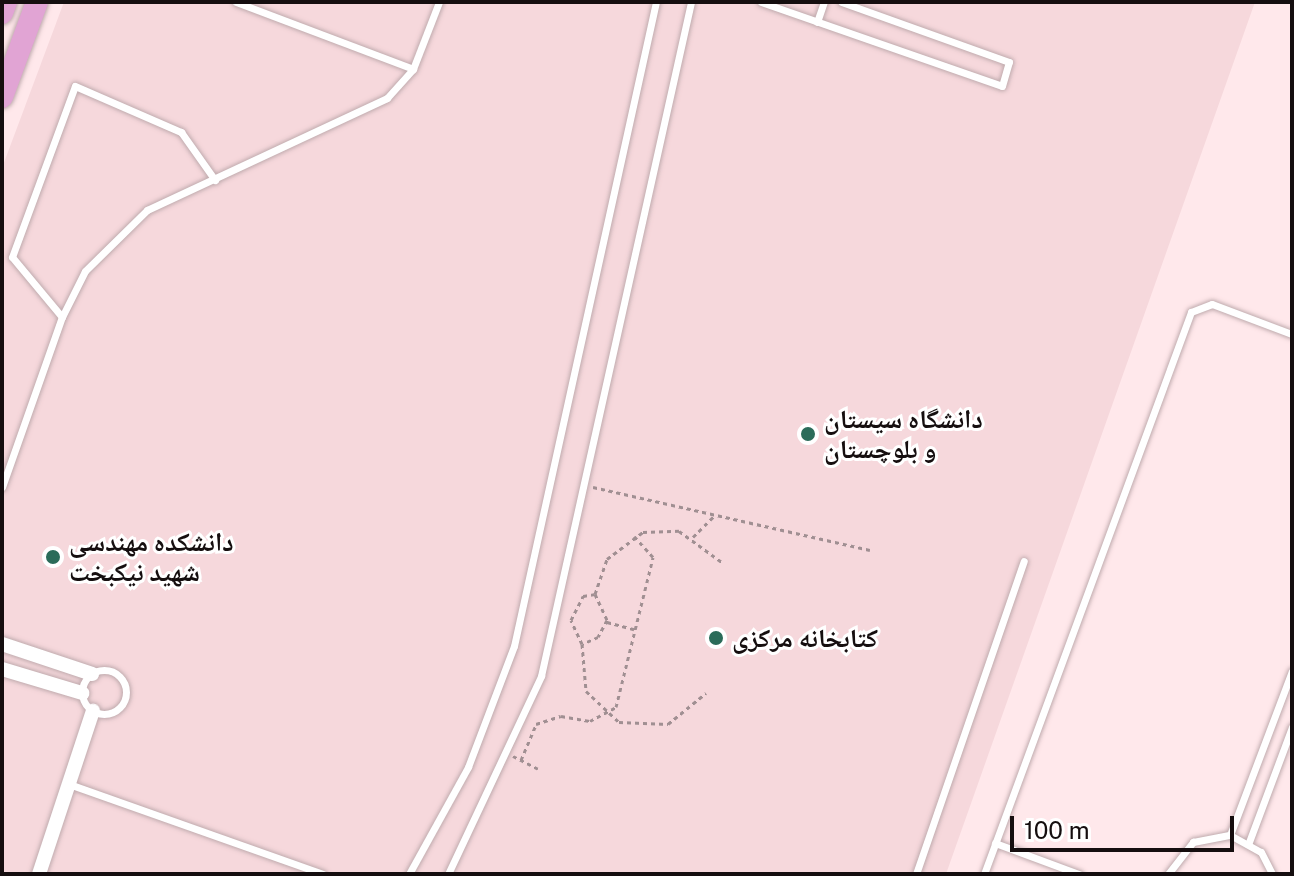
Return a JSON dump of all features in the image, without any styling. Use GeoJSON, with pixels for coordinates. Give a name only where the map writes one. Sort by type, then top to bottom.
{"type":"FeatureCollection","features":[{"type":"Feature","properties":{"kind":"main road"},"geometry":{"type":"LineString","coordinates":[[2,13],[6,2]]}},
{"type":"Feature","properties":{"kind":"main road"},"geometry":{"type":"LineString","coordinates":[[2,97],[37,2]]}},
{"type":"Feature","properties":{"kind":"street"},"geometry":{"type":"LineString","coordinates":[[2,644],[92,674]]}},
{"type":"Feature","properties":{"kind":"street"},"geometry":{"type":"LineString","coordinates":[[2,669],[82,693]]}},
{"type":"Feature","properties":{"kind":"street"},"geometry":{"type":"LineString","coordinates":[[39,874],[93,711]]}},
{"type":"Feature","properties":{"kind":"lane"},"geometry":{"type":"LineString","coordinates":[[236,2],[413,69]]}},
{"type":"Feature","properties":{"kind":"lane"},"geometry":{"type":"LineString","coordinates":[[2,487],[62,317],[85,271],[147,210],[387,98],[413,69],[439,2]]}},
{"type":"Feature","properties":{"kind":"lane"},"geometry":{"type":"LineString","coordinates":[[409,874],[468,767],[514,646],[656,2]]}},
{"type":"Feature","properties":{"kind":"lane"},"geometry":{"type":"LineString","coordinates":[[448,874],[541,676],[691,2]]}},
{"type":"Feature","properties":{"kind":"lane"},"geometry":{"type":"LineString","coordinates":[[761,2],[1002,86],[1009,62],[841,2]]}},
{"type":"Feature","properties":{"kind":"lane"},"geometry":{"type":"LineString","coordinates":[[817,22],[824,2]]}},
{"type":"Feature","properties":{"kind":"lane"},"geometry":{"type":"LineString","coordinates":[[62,317],[12,257],[75,86],[181,132],[215,180]]}},
{"type":"Feature","properties":{"kind":"lane"},"geometry":{"type":"LineString","coordinates":[[984,874],[1191,312],[1212,304],[1292,334]]}},
{"type":"Feature","properties":{"kind":"lane"},"geometry":{"type":"LineString","coordinates":[[916,874],[1024,561]]}},
{"type":"Feature","properties":{"kind":"lane"},"geometry":{"type":"LineString","coordinates":[[1230,835],[1292,671]]}},
{"type":"Feature","properties":{"kind":"lane"},"geometry":{"type":"LineString","coordinates":[[113,672],[126,695],[115,711],[93,711],[82,693],[92,674],[113,672]]}},
{"type":"Feature","properties":{"kind":"lane"},"geometry":{"type":"LineString","coordinates":[[1249,842],[1292,727]]}},
{"type":"Feature","properties":{"kind":"lane"},"geometry":{"type":"LineString","coordinates":[[69,784],[323,874]]}},
{"type":"Feature","properties":{"kind":"lane"},"geometry":{"type":"LineString","coordinates":[[1168,874],[1193,842],[1230,835],[1249,842],[1272,874]]}},
{"type":"Feature","properties":{"kind":"lane"},"geometry":{"type":"LineString","coordinates":[[995,843],[1079,874]]}},
{"type":"Feature","properties":{"kind":"path"},"geometry":{"type":"LineString","coordinates":[[584,484],[870,550]]}},
{"type":"Feature","properties":{"kind":"path"},"geometry":{"type":"LineString","coordinates":[[693,538],[715,515]]}},
{"type":"Feature","properties":{"kind":"path"},"geometry":{"type":"LineString","coordinates":[[607,622],[595,594],[607,559],[634,536],[666,529],[693,538],[723,563]]}},
{"type":"Feature","properties":{"kind":"path"},"geometry":{"type":"LineString","coordinates":[[605,715],[616,707],[653,557],[634,536]]}},
{"type":"Feature","properties":{"kind":"path"},"geometry":{"type":"LineString","coordinates":[[595,594],[583,596],[571,620],[582,644],[581,675],[605,715]]}},
{"type":"Feature","properties":{"kind":"path"},"geometry":{"type":"LineString","coordinates":[[607,622],[635,629]]}},
{"type":"Feature","properties":{"kind":"path"},"geometry":{"type":"LineString","coordinates":[[582,644],[607,622]]}},
{"type":"Feature","properties":{"kind":"path"},"geometry":{"type":"LineString","coordinates":[[521,760],[536,724],[605,715],[638,726],[668,724],[706,693]]}},
{"type":"Feature","properties":{"kind":"path"},"geometry":{"type":"LineString","coordinates":[[507,754],[538,769]]}},
{"type":"Feature","properties":{"kind":"shaded area","name":"دانشگاه سیستان و بلوچستان"},"geometry":{"type":"Polygon","coordinates":[[[64,2],[1255,2],[946,874],[2,874],[2,168],[64,2]]]}},
{"type":"Feature","properties":{"kind":"place","name":"دانشگاه سیستان و بلوچستان"},"geometry":{"type":"Point","coordinates":[808,434]}},
{"type":"Feature","properties":{"kind":"place","name":"دانشکده مهندسی شهید نیکبخت"},"geometry":{"type":"Point","coordinates":[53,557]}},
{"type":"Feature","properties":{"kind":"place","name":"کتابخانه مرکزی"},"geometry":{"type":"Point","coordinates":[716,638]}}]}
